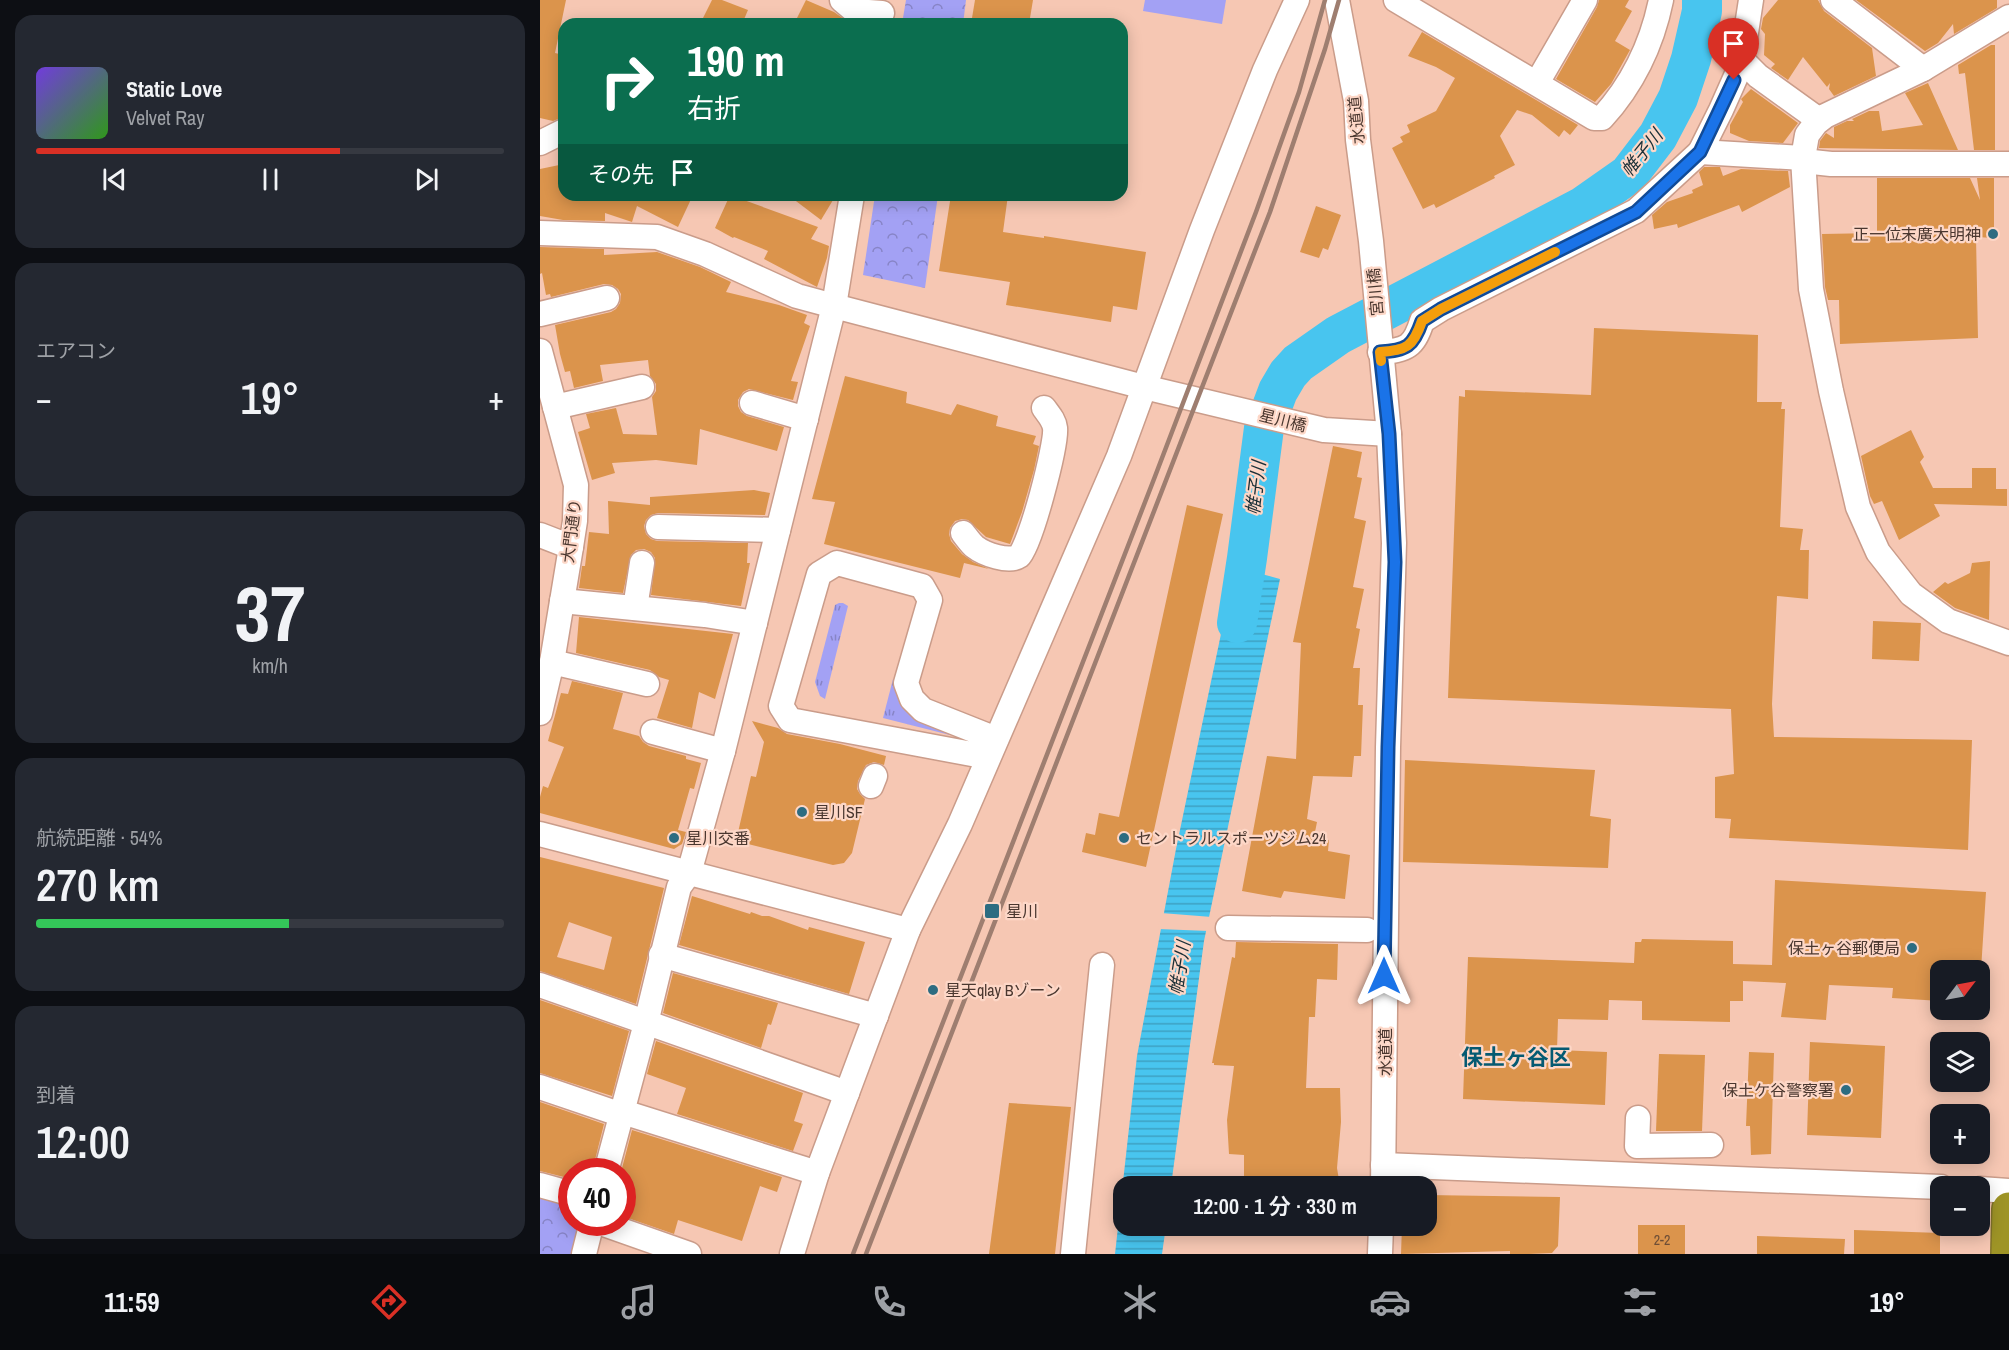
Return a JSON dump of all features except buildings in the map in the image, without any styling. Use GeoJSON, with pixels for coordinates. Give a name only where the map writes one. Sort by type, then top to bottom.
{"type":"FeatureCollection","features":[{"type":"Feature","properties":{"kind":"highway"},"geometry":{"type":"LineString","coordinates":[[2008,1254],[2009,1209]]}},
{"type":"Feature","properties":{"kind":"street"},"geometry":{"type":"LineString","coordinates":[[842,0],[855,11],[882,12]]}},
{"type":"Feature","properties":{"kind":"street"},"geometry":{"type":"LineString","coordinates":[[792,1254],[817,1173],[908,930],[960,824],[1119,456],[1143,387],[1265,70],[1297,0]]}},
{"type":"Feature","properties":{"kind":"street","name":"水道道"},"geometry":{"type":"LineString","coordinates":[[1337,0],[1356,101],[1358,140],[1371,241]]}},
{"type":"Feature","properties":{"kind":"street"},"geometry":{"type":"LineString","coordinates":[[1396,0],[1594,118],[1602,118],[1617,102],[1642,58],[1656,26],[1661,0]]}},
{"type":"Feature","properties":{"kind":"street"},"geometry":{"type":"LineString","coordinates":[[1537,83],[1585,0]]}},
{"type":"Feature","properties":{"kind":"street"},"geometry":{"type":"LineString","coordinates":[[1380,347],[1407,348],[1416,338],[1422,321],[1441,309],[1636,212],[1700,152],[1721,111],[1742,60],[1751,0]]}},
{"type":"Feature","properties":{"kind":"street"},"geometry":{"type":"LineString","coordinates":[[1833,0],[1923,69]]}},
{"type":"Feature","properties":{"kind":"street"},"geometry":{"type":"LineString","coordinates":[[2009,18],[1923,69],[1820,120],[1807,135],[1803,159],[1811,289],[1831,391],[1858,507],[1878,552],[1911,594],[1948,621],[2009,643]]}},
{"type":"Feature","properties":{"kind":"street"},"geometry":{"type":"LineString","coordinates":[[1742,60],[1758,76],[1820,120]]}},
{"type":"Feature","properties":{"kind":"street"},"geometry":{"type":"LineString","coordinates":[[540,143],[558,134]]}},
{"type":"Feature","properties":{"kind":"street"},"geometry":{"type":"LineString","coordinates":[[1700,152],[1803,159],[1831,164],[2009,164]]}},
{"type":"Feature","properties":{"kind":"street"},"geometry":{"type":"LineString","coordinates":[[610,1158],[679,888],[690,873],[723,751],[834,306],[851,201]]}},
{"type":"Feature","properties":{"kind":"street","name":"星川橋"},"geometry":{"type":"LineString","coordinates":[[540,233],[657,237],[705,254],[797,296],[834,306],[1143,387],[1324,430],[1389,434]]}},
{"type":"Feature","properties":{"kind":"street","name":"宮川橋"},"geometry":{"type":"LineString","coordinates":[[1371,241],[1380,347]]}},
{"type":"Feature","properties":{"kind":"street"},"geometry":{"type":"LineString","coordinates":[[540,314],[607,298]]}},
{"type":"Feature","properties":{"kind":"street","name":"水道道"},"geometry":{"type":"LineString","coordinates":[[1380,347],[1389,434],[1395,562],[1387,770],[1383,1176]]}},
{"type":"Feature","properties":{"kind":"street","name":"大門通り"},"geometry":{"type":"LineString","coordinates":[[540,351],[576,485],[575,521],[552,662],[540,713]]}},
{"type":"Feature","properties":{"kind":"street"},"geometry":{"type":"LineString","coordinates":[[555,407],[642,387]]}},
{"type":"Feature","properties":{"kind":"street"},"geometry":{"type":"LineString","coordinates":[[752,403],[806,419]]}},
{"type":"Feature","properties":{"kind":"street"},"geometry":{"type":"LineString","coordinates":[[963,533],[975,547],[984,551],[1007,559],[1021,555],[1035,522],[1053,444],[1055,429],[1044,408]]}},
{"type":"Feature","properties":{"kind":"street"},"geometry":{"type":"LineString","coordinates":[[658,527],[778,530]]}},
{"type":"Feature","properties":{"kind":"street"},"geometry":{"type":"LineString","coordinates":[[540,535],[571,546]]}},
{"type":"Feature","properties":{"kind":"street"},"geometry":{"type":"LineString","coordinates":[[837,562],[922,586],[930,600],[906,683],[912,699],[922,710],[992,748],[790,720],[781,706],[819,574],[837,562]]}},
{"type":"Feature","properties":{"kind":"street"},"geometry":{"type":"LineString","coordinates":[[635,608],[642,563]]}},
{"type":"Feature","properties":{"kind":"street"},"geometry":{"type":"LineString","coordinates":[[562,601],[705,615],[755,623]]}},
{"type":"Feature","properties":{"kind":"street"},"geometry":{"type":"LineString","coordinates":[[552,662],[647,684]]}},
{"type":"Feature","properties":{"kind":"street"},"geometry":{"type":"LineString","coordinates":[[653,732],[723,751]]}},
{"type":"Feature","properties":{"kind":"street"},"geometry":{"type":"LineString","coordinates":[[540,834],[908,930]]}},
{"type":"Feature","properties":{"kind":"street"},"geometry":{"type":"LineString","coordinates":[[1228,928],[1367,930]]}},
{"type":"Feature","properties":{"kind":"street"},"geometry":{"type":"LineString","coordinates":[[661,955],[876,1016]]}},
{"type":"Feature","properties":{"kind":"street"},"geometry":{"type":"LineString","coordinates":[[1073,1254],[1079,1091],[1102,965]]}},
{"type":"Feature","properties":{"kind":"street"},"geometry":{"type":"LineString","coordinates":[[540,985],[847,1093]]}},
{"type":"Feature","properties":{"kind":"street"},"geometry":{"type":"LineString","coordinates":[[540,1087],[817,1173]]}},
{"type":"Feature","properties":{"kind":"street"},"geometry":{"type":"LineString","coordinates":[[1638,1118],[1637,1146],[1711,1145]]}},
{"type":"Feature","properties":{"kind":"street"},"geometry":{"type":"LineString","coordinates":[[1437,1177],[1930,1187]]}},
{"type":"Feature","properties":{"kind":"street"},"geometry":{"type":"LineString","coordinates":[[540,1185],[558,1190]]}},
{"type":"Feature","properties":{"kind":"street"},"geometry":{"type":"LineString","coordinates":[[1990,1190],[2009,1191]]}},
{"type":"Feature","properties":{"kind":"street"},"geometry":{"type":"LineString","coordinates":[[636,1235],[689,1254]]}},
{"type":"Feature","properties":{"kind":"street"},"geometry":{"type":"LineString","coordinates":[[584,1254],[588,1236]]}},
{"type":"Feature","properties":{"kind":"street"},"geometry":{"type":"LineString","coordinates":[[1380,1254],[1381,1236]]}},
{"type":"Feature","properties":{"kind":"green space"},"geometry":{"type":"Polygon","coordinates":[[[906,0],[966,0],[964,18],[903,18],[906,0]]]}},
{"type":"Feature","properties":{"kind":"green space"},"geometry":{"type":"Polygon","coordinates":[[[1145,0],[1226,0],[1222,24],[1143,11],[1145,0]]]}},
{"type":"Feature","properties":{"kind":"green space"},"geometry":{"type":"Polygon","coordinates":[[[874,201],[937,201],[925,288],[863,275],[874,201]]]}},
{"type":"Feature","properties":{"kind":"green space"},"geometry":{"type":"Polygon","coordinates":[[[839,603],[848,606],[825,699],[820,696],[815,682],[835,605],[839,603]]]}},
{"type":"Feature","properties":{"kind":"green space"},"geometry":{"type":"Polygon","coordinates":[[[893,679],[951,732],[950,735],[883,718],[893,679]]]}},
{"type":"Feature","properties":{"kind":"green space"},"geometry":{"type":"Polygon","coordinates":[[[540,1190],[558,1195],[558,1236],[582,1236],[577,1254],[540,1254],[540,1190]]]}},
{"type":"Feature","properties":{"kind":"water"},"geometry":{"type":"Polygon","coordinates":[[[1235,567],[1280,579],[1204,941],[1172,1176],[1124,1176],[1137,1056],[1176,849],[1235,567]]]}},
{"type":"Feature","properties":{"kind":"water"},"geometry":{"type":"Polygon","coordinates":[[[1117,1236],[1165,1236],[1162,1254],[1115,1254],[1117,1236]]]}},
{"type":"Feature","properties":{"kind":"pier"},"geometry":{"type":"Polygon","coordinates":[[[1161,913],[1212,917],[1209,931],[1158,929],[1161,913]]]}},
{"type":"Feature","properties":{"kind":"waterway","name":"帷子川"},"geometry":{"type":"LineString","coordinates":[[1237,623],[1264,428],[1278,391],[1288,374],[1298,363],[1338,335],[1582,207],[1629,174],[1658,136],[1678,98],[1691,59],[1702,11],[1702,0]]}},
{"type":"Feature","properties":{"kind":"railway"},"geometry":{"type":"LineString","coordinates":[[853,1254],[1256,212],[1299,92],[1325,0]]}},
{"type":"Feature","properties":{"kind":"railway"},"geometry":{"type":"LineString","coordinates":[[866,1254],[1270,212],[1325,49],[1339,0]]}},
{"type":"Feature","properties":{"kind":"slow traffic"},"geometry":{"type":"LineString","coordinates":[[1381,361],[1380,352],[1407,348],[1416,338],[1422,321],[1441,309],[1555,252]]}},
{"type":"Feature","properties":{"kind":"place","name":"正一位末廣大明神"},"geometry":{"type":"Point","coordinates":[1993,234]}},
{"type":"Feature","properties":{"kind":"place","name":"星川SF"},"geometry":{"type":"Point","coordinates":[802,812]}},
{"type":"Feature","properties":{"kind":"place","name":"星川交番"},"geometry":{"type":"Point","coordinates":[674,838]}},
{"type":"Feature","properties":{"kind":"place","name":"セントラルスポーツジム24"},"geometry":{"type":"Point","coordinates":[1124,838]}},
{"type":"Feature","properties":{"kind":"place","name":"星川"},"geometry":{"type":"Point","coordinates":[992,911]}},
{"type":"Feature","properties":{"kind":"place","name":"保土ヶ谷郵便局"},"geometry":{"type":"Point","coordinates":[1912,948]}},
{"type":"Feature","properties":{"kind":"place","name":"星天qlay Bゾーン"},"geometry":{"type":"Point","coordinates":[933,990]}},
{"type":"Feature","properties":{"kind":"place","name":"保土ケ谷警察署"},"geometry":{"type":"Point","coordinates":[1846,1090]}},
{"type":"Feature","properties":{"kind":"district","name":"保土ヶ谷区"},"geometry":{"type":"Point","coordinates":[1516,1057]}},
{"type":"Feature","properties":{"kind":"route"},"geometry":{"type":"LineString","coordinates":[[1384,976],[1388,747],[1395,562],[1389,434],[1380,352],[1407,348],[1416,338],[1422,321],[1441,309],[1636,212],[1700,152],[1734,80]]}}]}
